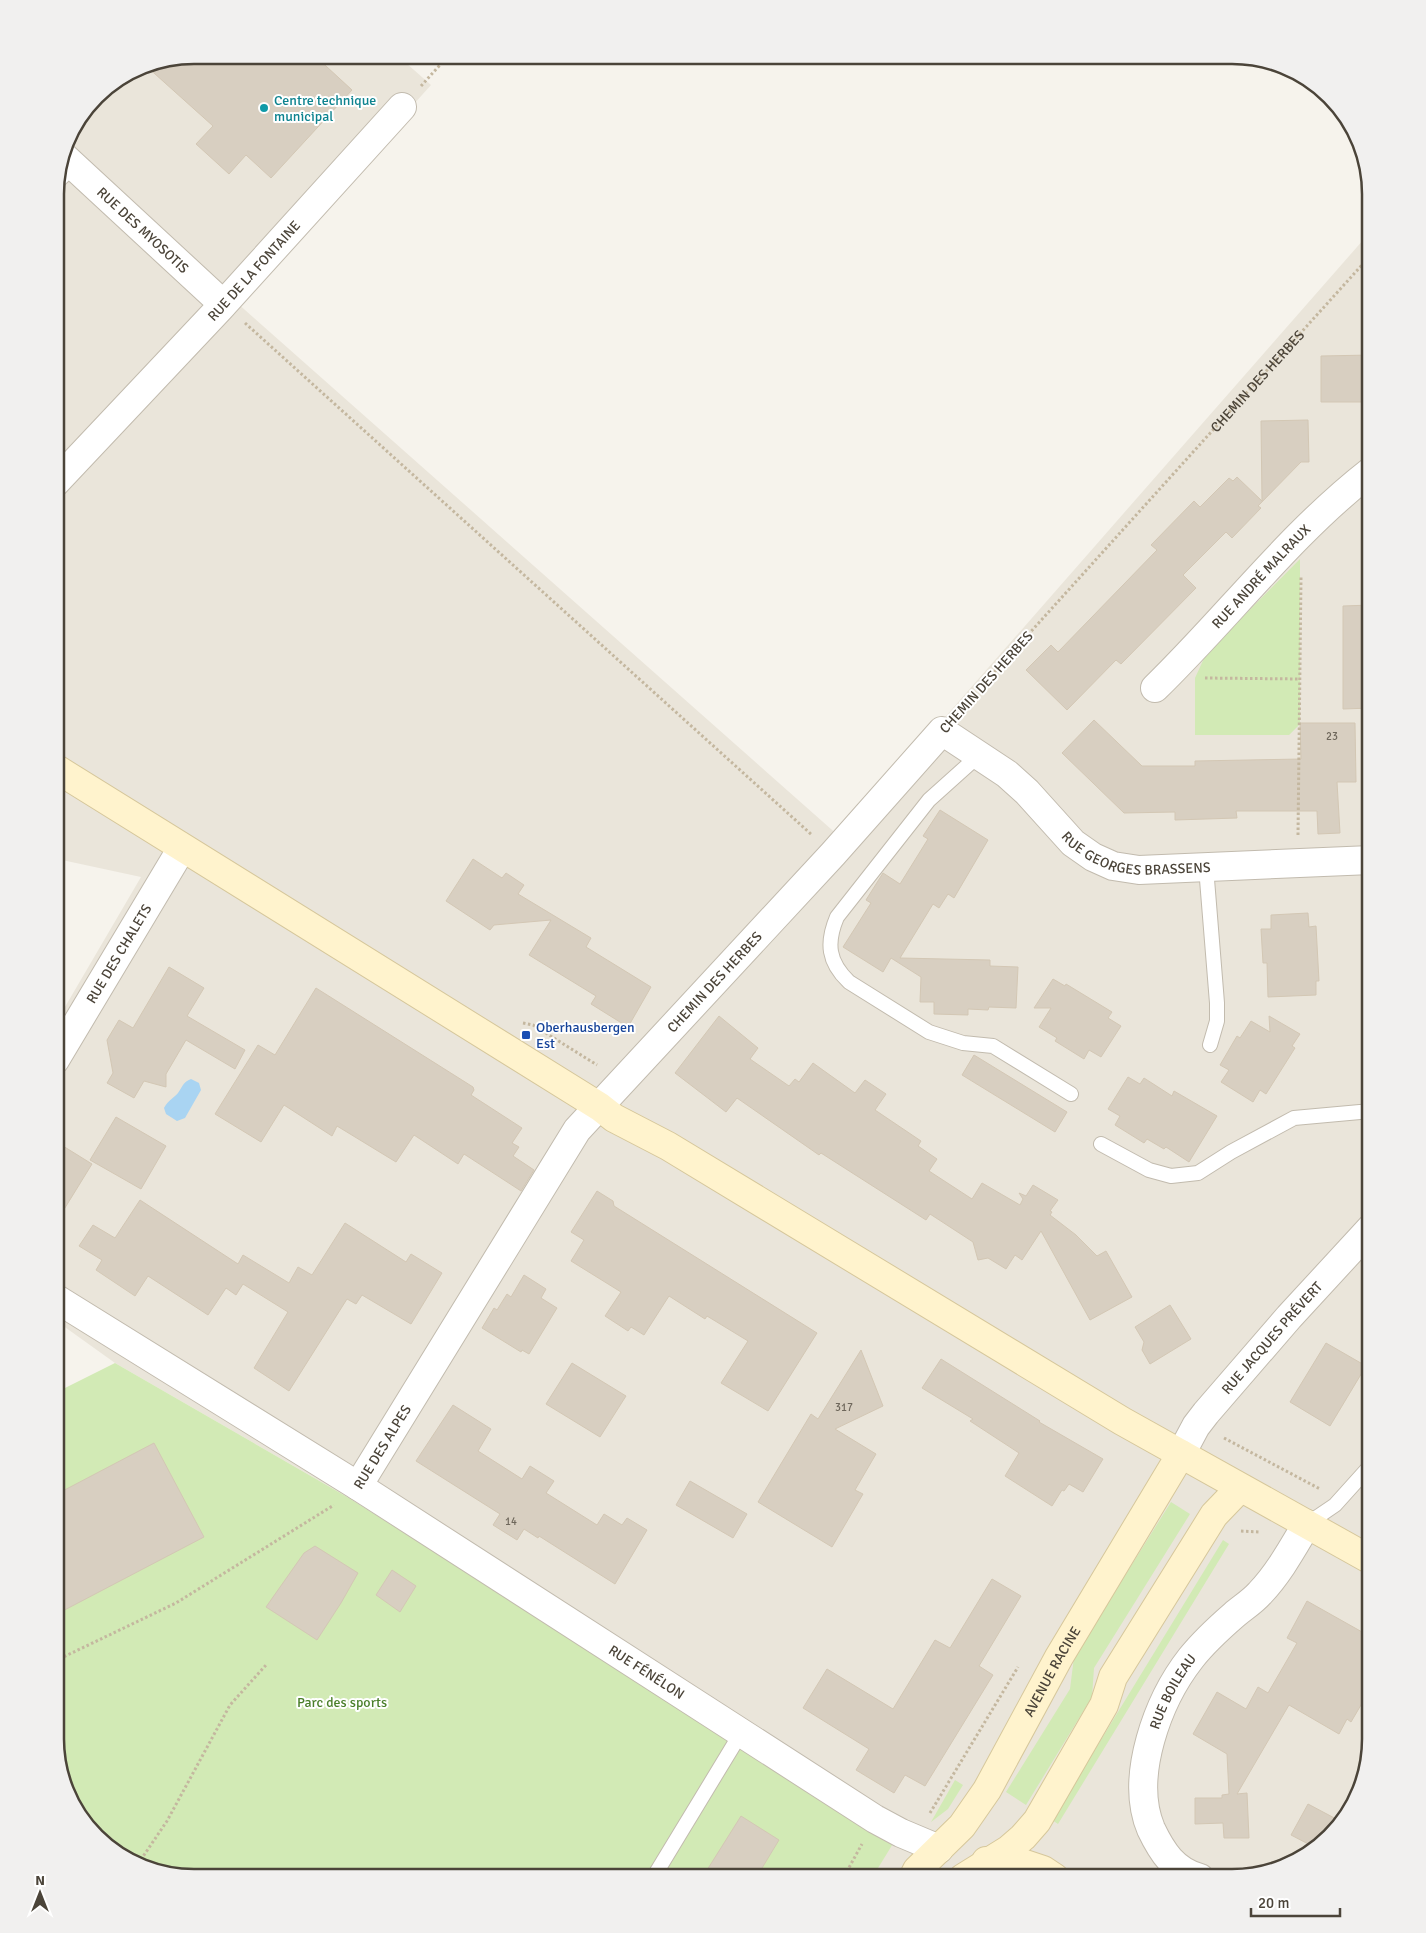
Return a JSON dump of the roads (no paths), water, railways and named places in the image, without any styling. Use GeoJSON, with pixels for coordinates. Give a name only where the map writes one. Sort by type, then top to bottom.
{"type":"FeatureCollection","features":[{"type":"Feature","properties":{"kind":"main road"},"geometry":{"type":"LineString","coordinates":[[64,774],[600,1107],[614,1118],[677,1152],[1122,1421],[1362,1555]]}},
{"type":"Feature","properties":{"kind":"main road","name":"AVENUE RACINE"},"geometry":{"type":"LineString","coordinates":[[918,1869],[962,1826],[987,1790],[1060,1657],[1181,1454]]}},
{"type":"Feature","properties":{"kind":"main road"},"geometry":{"type":"LineString","coordinates":[[997,1869],[1008,1850],[1037,1821],[1104,1705],[1113,1677],[1214,1515],[1240,1488]]}},
{"type":"Feature","properties":{"kind":"main road"},"geometry":{"type":"LineString","coordinates":[[939,1849],[993,1869]]}},
{"type":"Feature","properties":{"kind":"main road"},"geometry":{"type":"LineString","coordinates":[[998,1869],[1016,1861],[1040,1869]]}},
{"type":"Feature","properties":{"kind":"street","name":"RUE DE LA FONTAINE"},"geometry":{"type":"LineString","coordinates":[[64,473],[224,304],[402,107]]}},
{"type":"Feature","properties":{"kind":"street","name":"RUE DES MYOSOTIS"},"geometry":{"type":"LineString","coordinates":[[66,171],[224,304]]}},
{"type":"Feature","properties":{"kind":"street","name":"RUE ANDRÉ MALRAUX"},"geometry":{"type":"LineString","coordinates":[[1160,683],[1301,533],[1362,478]]}},
{"type":"Feature","properties":{"kind":"street","name":"RUE GEORGES BRASSENS"},"geometry":{"type":"LineString","coordinates":[[942,730],[1014,780],[1028,792],[1073,843],[1093,857],[1113,866],[1139,870],[1362,860]]}},
{"type":"Feature","properties":{"kind":"street","name":"CHEMIN DES HERBES"},"geometry":{"type":"LineString","coordinates":[[600,1107],[833,854],[942,730]]}},
{"type":"Feature","properties":{"kind":"street","name":"RUE DES CHALETS"},"geometry":{"type":"LineString","coordinates":[[64,1045],[182,848]]}},
{"type":"Feature","properties":{"kind":"street","name":"RUE DES ALPES"},"geometry":{"type":"LineString","coordinates":[[64,1304],[358,1486],[577,1130],[600,1107]]}},
{"type":"Feature","properties":{"kind":"street","name":"RUE JACQUES PRÉVERT"},"geometry":{"type":"LineString","coordinates":[[1181,1454],[1196,1426],[1206,1413],[1289,1317],[1362,1238]]}},
{"type":"Feature","properties":{"kind":"street","name":"RUE FÉNÉLON"},"geometry":{"type":"LineString","coordinates":[[358,1486],[875,1819],[901,1833],[939,1849]]}},
{"type":"Feature","properties":{"kind":"street","name":"RUE BOILEAU"},"geometry":{"type":"LineString","coordinates":[[1180,1869],[1165,1855],[1149,1822],[1144,1778],[1152,1734],[1174,1684],[1192,1658],[1234,1616],[1259,1595],[1278,1573],[1307,1524]]}},
{"type":"Feature","properties":{"kind":"lane"},"geometry":{"type":"LineString","coordinates":[[978,756],[929,800],[836,917],[830,932],[832,959],[838,971],[849,982],[929,1032],[963,1043],[993,1046],[1071,1094]]}},
{"type":"Feature","properties":{"kind":"lane"},"geometry":{"type":"LineString","coordinates":[[1206,867],[1218,1003],[1210,1045]]}},
{"type":"Feature","properties":{"kind":"lane"},"geometry":{"type":"LineString","coordinates":[[1101,1144],[1149,1170],[1171,1176],[1198,1173],[1230,1152],[1294,1118],[1362,1112]]}},
{"type":"Feature","properties":{"kind":"lane"},"geometry":{"type":"LineString","coordinates":[[1307,1524],[1335,1505],[1362,1475]]}},
{"type":"Feature","properties":{"kind":"lane"},"geometry":{"type":"LineString","coordinates":[[658,1869],[741,1733]]}},
{"type":"Feature","properties":{"kind":"water"},"geometry":{"type":"Polygon","coordinates":[[[191,1079],[199,1083],[201,1090],[185,1118],[177,1121],[166,1114],[164,1108],[185,1083],[191,1079]]]}},
{"type":"Feature","properties":{"kind":"place","name":"Centre technique municipal"},"geometry":{"type":"Point","coordinates":[264,108]}},
{"type":"Feature","properties":{"kind":"place","name":"Oberhausbergen Est"},"geometry":{"type":"Point","coordinates":[526,1035]}},
{"type":"Feature","properties":{"kind":"park label","name":"Parc des sports"},"geometry":{"type":"Point","coordinates":[342,1702]}}]}
